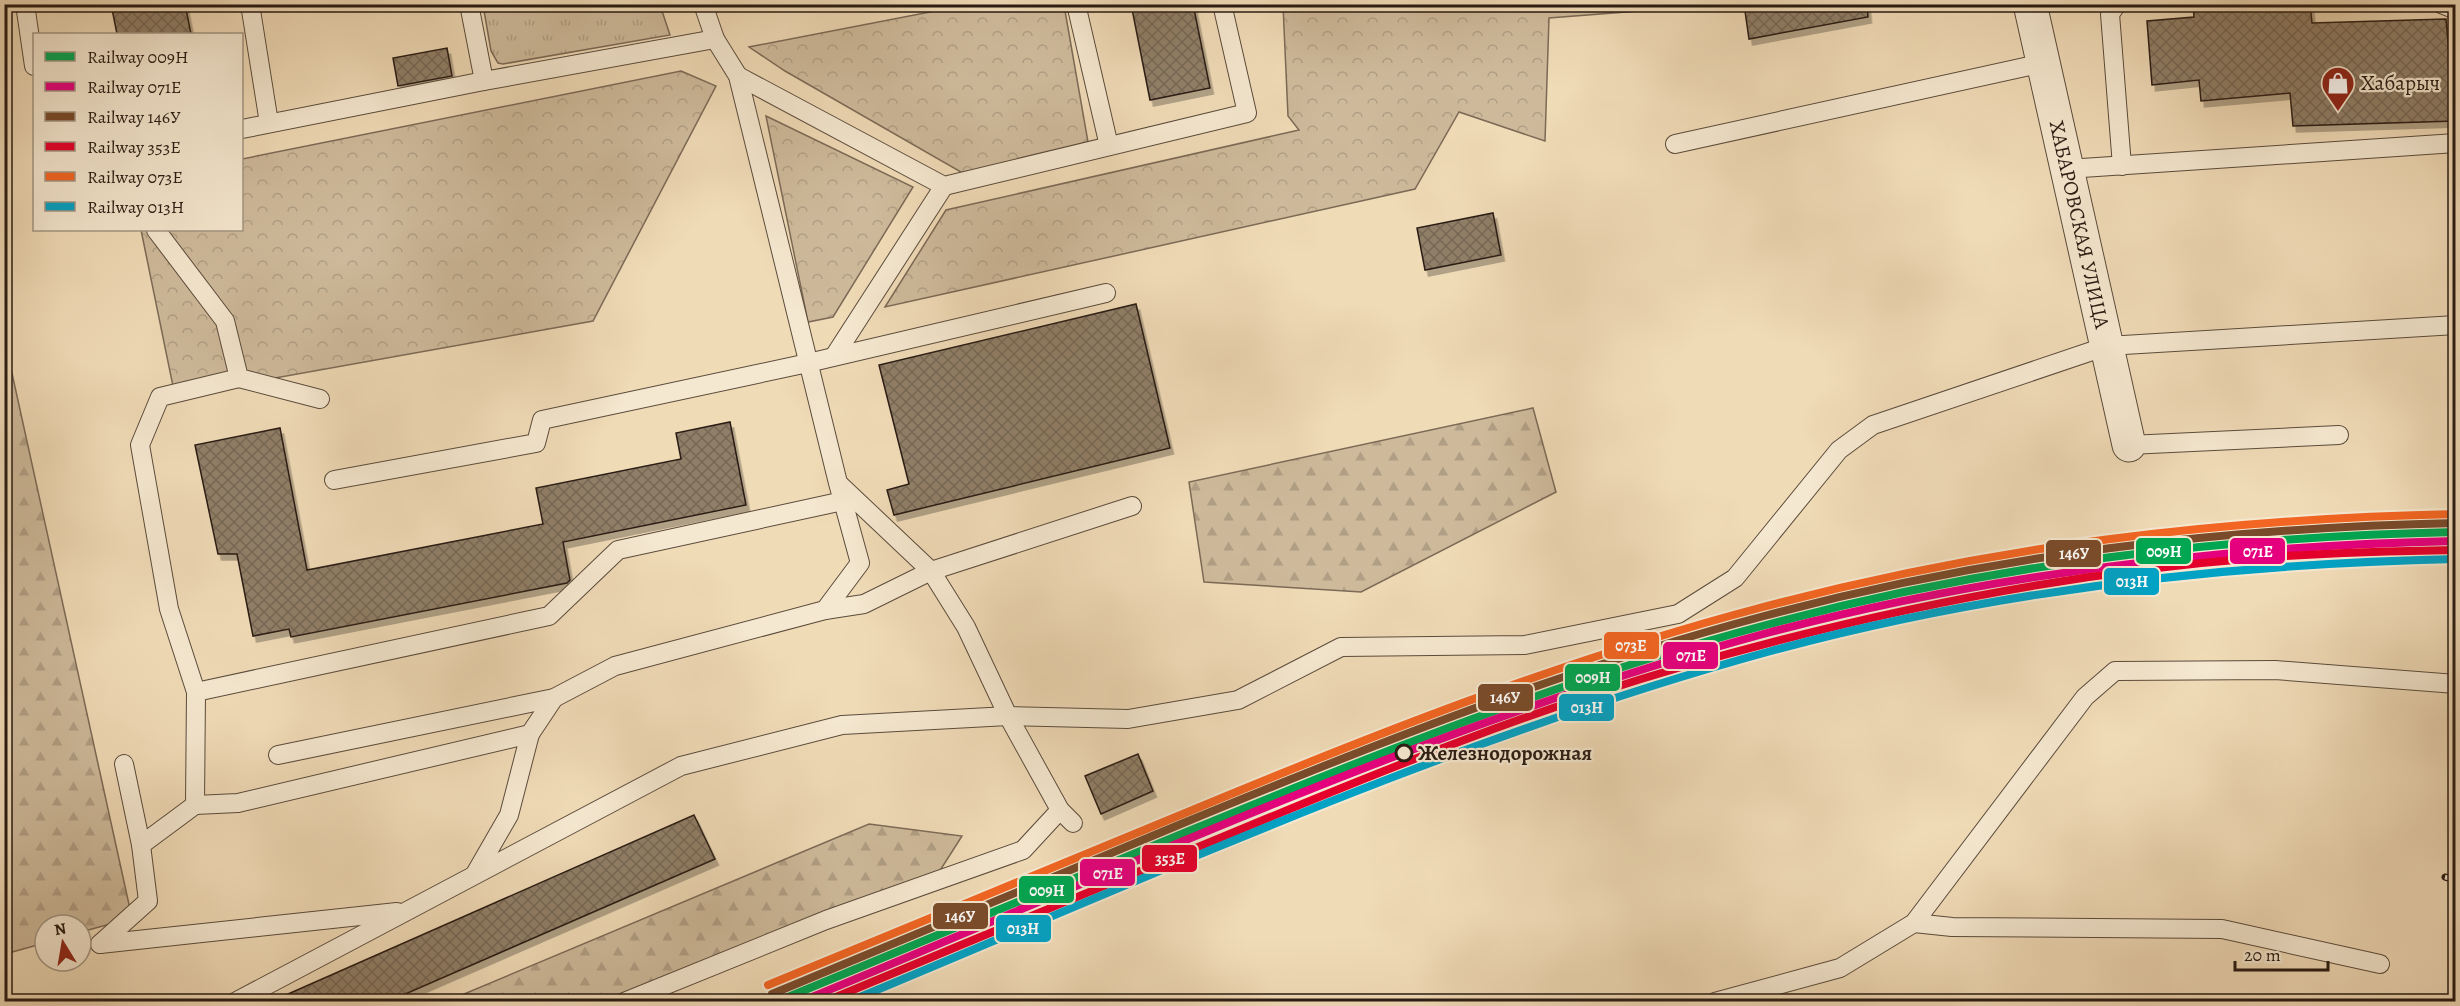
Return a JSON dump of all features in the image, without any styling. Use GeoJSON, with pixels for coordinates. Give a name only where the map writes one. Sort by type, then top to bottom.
{"type":"FeatureCollection","features":[{"type":"Feature","properties":{"kind":"street","name":"ХАБАРОВСКАЯ УЛИЦА"},"geometry":{"type":"LineString","coordinates":[[2030,4],[2129,445]]}},
{"type":"Feature","properties":{"kind":"lane"},"geometry":{"type":"LineString","coordinates":[[25,4],[33,59]]}},
{"type":"Feature","properties":{"kind":"lane"},"geometry":{"type":"LineString","coordinates":[[250,4],[269,123]]}},
{"type":"Feature","properties":{"kind":"lane"},"geometry":{"type":"LineString","coordinates":[[469,4],[484,81]]}},
{"type":"Feature","properties":{"kind":"lane"},"geometry":{"type":"LineString","coordinates":[[703,4],[715,39],[738,76],[838,483],[860,563],[825,610]]}},
{"type":"Feature","properties":{"kind":"lane"},"geometry":{"type":"LineString","coordinates":[[1076,4],[1109,146]]}},
{"type":"Feature","properties":{"kind":"lane"},"geometry":{"type":"LineString","coordinates":[[738,76],[944,186],[1247,113],[1222,4]]}},
{"type":"Feature","properties":{"kind":"lane"},"geometry":{"type":"LineString","coordinates":[[2118,4],[2110,14],[2122,166]]}},
{"type":"Feature","properties":{"kind":"lane"},"geometry":{"type":"LineString","coordinates":[[2441,4],[2456,10]]}},
{"type":"Feature","properties":{"kind":"lane"},"geometry":{"type":"LineString","coordinates":[[243,129],[484,81],[715,39]]}},
{"type":"Feature","properties":{"kind":"lane"},"geometry":{"type":"LineString","coordinates":[[1675,144],[2043,63]]}},
{"type":"Feature","properties":{"kind":"lane"},"geometry":{"type":"LineString","coordinates":[[2067,169],[2456,143]]}},
{"type":"Feature","properties":{"kind":"lane"},"geometry":{"type":"LineString","coordinates":[[835,356],[944,186]]}},
{"type":"Feature","properties":{"kind":"lane"},"geometry":{"type":"LineString","coordinates":[[157,231],[225,321],[239,378]]}},
{"type":"Feature","properties":{"kind":"lane"},"geometry":{"type":"LineString","coordinates":[[334,480],[536,443],[542,420],[808,363],[1106,293]]}},
{"type":"Feature","properties":{"kind":"lane"},"geometry":{"type":"LineString","coordinates":[[235,1002],[681,766],[843,725],[1008,716],[1128,719],[1238,700],[1341,647],[1525,645],[1678,614],[1735,578],[1839,450],[1873,425],[2107,346],[2456,325]]}},
{"type":"Feature","properties":{"kind":"lane"},"geometry":{"type":"LineString","coordinates":[[195,805],[196,692],[169,609],[140,445],[160,396],[239,378],[320,399]]}},
{"type":"Feature","properties":{"kind":"lane"},"geometry":{"type":"LineString","coordinates":[[2129,445],[2338,435]]}},
{"type":"Feature","properties":{"kind":"lane"},"geometry":{"type":"LineString","coordinates":[[624,1002],[826,920],[1023,850],[1067,816],[1008,716],[966,627],[931,571],[838,483]]}},
{"type":"Feature","properties":{"kind":"lane"},"geometry":{"type":"LineString","coordinates":[[196,692],[549,616],[618,550],[843,501]]}},
{"type":"Feature","properties":{"kind":"lane"},"geometry":{"type":"LineString","coordinates":[[278,755],[555,698],[615,666],[825,610],[864,604],[931,571],[1132,506]]}},
{"type":"Feature","properties":{"kind":"lane"},"geometry":{"type":"LineString","coordinates":[[1715,1002],[1840,968],[1914,923],[2085,697],[2115,671],[2275,670],[2456,684]]}},
{"type":"Feature","properties":{"kind":"lane"},"geometry":{"type":"LineString","coordinates":[[475,874],[509,815],[530,734],[555,698]]}},
{"type":"Feature","properties":{"kind":"lane"},"geometry":{"type":"LineString","coordinates":[[141,845],[195,805],[238,803],[530,734]]}},
{"type":"Feature","properties":{"kind":"lane"},"geometry":{"type":"LineString","coordinates":[[124,764],[141,845],[148,901],[100,944],[406,911]]}},
{"type":"Feature","properties":{"kind":"lane"},"geometry":{"type":"LineString","coordinates":[[1914,923],[1952,927],[2222,929],[2380,964]]}},
{"type":"Feature","properties":{"kind":"green space"},"geometry":{"type":"Polygon","coordinates":[[[483,5],[660,5],[670,35],[503,64],[498,63],[491,51],[483,5]]]}},
{"type":"Feature","properties":{"kind":"green space"},"geometry":{"type":"Polygon","coordinates":[[[966,5],[1064,5],[1088,142],[966,175],[785,71],[749,47],[966,5]]]}},
{"type":"Feature","properties":{"kind":"green space"},"geometry":{"type":"Polygon","coordinates":[[[1283,5],[1640,5],[1639,11],[1549,18],[1545,141],[1459,112],[1415,189],[885,307],[946,210],[1299,130],[1288,116],[1283,5]]]}},
{"type":"Feature","properties":{"kind":"green space"},"geometry":{"type":"Polygon","coordinates":[[[681,71],[716,86],[593,321],[175,396],[141,231],[243,231],[243,159],[681,71]]]}},
{"type":"Feature","properties":{"kind":"green space"},"geometry":{"type":"Polygon","coordinates":[[[766,116],[913,187],[833,317],[808,322],[766,116]]]}},
{"type":"Feature","properties":{"kind":"green space"},"geometry":{"type":"Polygon","coordinates":[[[4,337],[132,918],[93,929],[93,913],[33,913],[33,946],[5,954],[4,337]]]}},
{"type":"Feature","properties":{"kind":"green space"},"geometry":{"type":"Polygon","coordinates":[[[1533,408],[1556,492],[1361,592],[1204,582],[1189,482],[1533,408]]]}},
{"type":"Feature","properties":{"kind":"green space"},"geometry":{"type":"Polygon","coordinates":[[[869,824],[962,836],[927,891],[634,1001],[445,1002],[869,824]]]}},
{"type":"Feature","properties":{"kind":"building"},"geometry":{"type":"Polygon","coordinates":[[[111,4],[185,4],[191,33],[117,33],[111,4]]]}},
{"type":"Feature","properties":{"kind":"building"},"geometry":{"type":"Polygon","coordinates":[[[1131,4],[1193,4],[1210,88],[1150,100],[1131,4]]]}},
{"type":"Feature","properties":{"kind":"building"},"geometry":{"type":"Polygon","coordinates":[[[1744,4],[1867,4],[1868,17],[1749,39],[1744,4]]]}},
{"type":"Feature","properties":{"kind":"building"},"geometry":{"type":"Polygon","coordinates":[[[2193,4],[2310,4],[2312,23],[2446,19],[2455,121],[2293,126],[2290,93],[2201,101],[2199,80],[2152,85],[2147,21],[2194,17],[2193,4]]]}},
{"type":"Feature","properties":{"kind":"building"},"geometry":{"type":"Polygon","coordinates":[[[447,48],[452,76],[398,86],[393,58],[447,48]]]}},
{"type":"Feature","properties":{"kind":"building"},"geometry":{"type":"Polygon","coordinates":[[[1493,213],[1501,255],[1425,270],[1417,228],[1493,213]]]}},
{"type":"Feature","properties":{"kind":"building"},"geometry":{"type":"Polygon","coordinates":[[[1136,304],[1170,448],[894,515],[887,490],[909,484],[879,365],[1136,304]]]}},
{"type":"Feature","properties":{"kind":"building"},"geometry":{"type":"Polygon","coordinates":[[[730,422],[746,505],[563,542],[570,580],[567,583],[291,637],[289,629],[253,636],[237,554],[218,554],[195,445],[280,428],[307,570],[543,524],[536,488],[681,459],[676,433],[730,422]]]}},
{"type":"Feature","properties":{"kind":"building"},"geometry":{"type":"Polygon","coordinates":[[[1138,754],[1153,791],[1101,814],[1085,776],[1138,754]]]}},
{"type":"Feature","properties":{"kind":"building"},"geometry":{"type":"Polygon","coordinates":[[[694,815],[715,859],[387,1002],[270,1002],[694,815]]]}},
{"type":"Feature","properties":{"kind":"railway"},"geometry":{"type":"LineString","coordinates":[[2445,877],[2456,880]]}},
{"type":"Feature","properties":{"kind":"rail line","name":"073Е"},"geometry":{"type":"LineString","coordinates":[[768,985],[1250,786],[1467,701],[1614,651],[1763,607],[1935,567],[2106,540],[2280,522],[2456,514]]}},
{"type":"Feature","properties":{"kind":"rail line","name":"146У"},"geometry":{"type":"LineString","coordinates":[[772,994],[1397,737],[1542,684],[1689,637],[1764,616],[1935,576],[2107,548],[2280,531],[2456,523]]}},
{"type":"Feature","properties":{"kind":"rail line","name":"009Н"},"geometry":{"type":"LineString","coordinates":[[776,1002],[1399,746],[1544,693],[1691,646],[1766,625],[1936,585],[2108,558],[2281,540],[2456,532]]}},
{"type":"Feature","properties":{"kind":"rail line","name":"071Е"},"geometry":{"type":"LineString","coordinates":[[800,1002],[1158,851],[1399,755],[1520,710],[1643,669],[1767,633],[1937,594],[2108,566],[2281,549],[2456,541]]}},
{"type":"Feature","properties":{"kind":"rail line","name":"353Е"},"geometry":{"type":"LineString","coordinates":[[824,1002],[1297,806],[1459,742],[1623,685],[1749,648],[1966,598],[2111,574],[2283,556],[2456,550]]}},
{"type":"Feature","properties":{"kind":"rail line","name":"013Н"},"geometry":{"type":"LineString","coordinates":[[848,1002],[1304,812],[1419,767],[1653,686],[1771,651],[1940,612],[2025,596],[2111,584],[2283,567],[2456,559]]}},
{"type":"Feature","properties":{"kind":"place","name":"Хабарыч"},"geometry":{"type":"Point","coordinates":[2338,112]}},
{"type":"Feature","properties":{"kind":"place","name":"Железнодорожная"},"geometry":{"type":"Point","coordinates":[1404,753]}}]}
